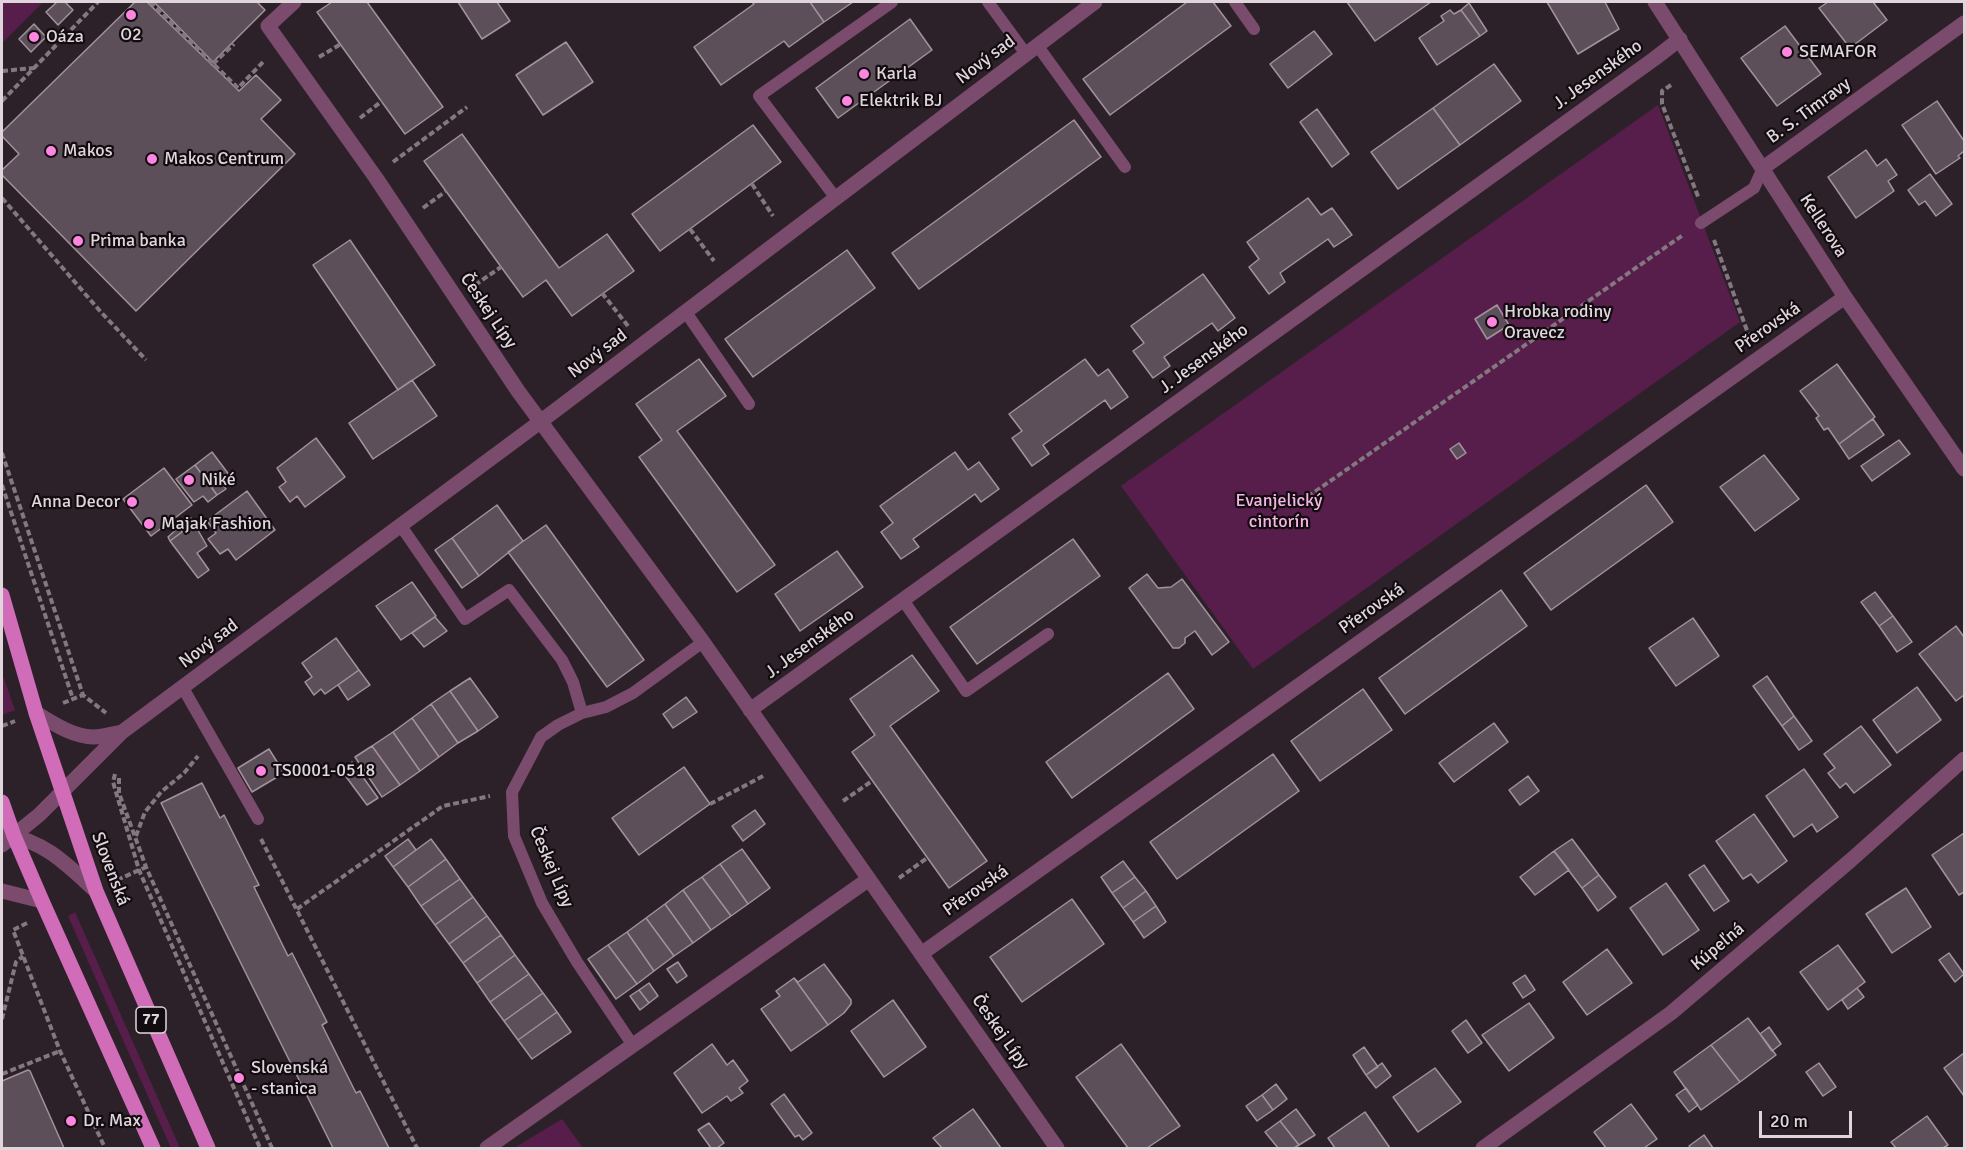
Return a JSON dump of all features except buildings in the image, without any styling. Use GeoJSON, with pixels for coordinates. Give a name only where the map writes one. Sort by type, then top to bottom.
{"type":"FeatureCollection","features":[{"type":"Feature","properties":{"kind":"main road","name":"Slovenská"},"geometry":{"type":"LineString","coordinates":[[2,595],[61,794],[96,891],[208,1149]]}},
{"type":"Feature","properties":{"kind":"main road"},"geometry":{"type":"LineString","coordinates":[[2,802],[6,838],[42,901],[153,1149]]}},
{"type":"Feature","properties":{"kind":"street","name":"Českej Lípy"},"geometry":{"type":"LineString","coordinates":[[294,2],[268,26],[376,178],[540,422],[703,642],[1057,1149]]}},
{"type":"Feature","properties":{"kind":"street","name":"Nový sad"},"geometry":{"type":"LineString","coordinates":[[6,838],[39,815],[122,732],[540,422],[1095,2]]}},
{"type":"Feature","properties":{"kind":"street","name":"Kellerova"},"geometry":{"type":"LineString","coordinates":[[1655,2],[1845,297],[1965,468]]}},
{"type":"Feature","properties":{"kind":"street","name":"B. S. Timravy"},"geometry":{"type":"LineString","coordinates":[[1763,168],[1965,22]]}},
{"type":"Feature","properties":{"kind":"street","name":"J. Jesenského"},"geometry":{"type":"LineString","coordinates":[[750,710],[1680,39]]}},
{"type":"Feature","properties":{"kind":"street","name":"Přerovská"},"geometry":{"type":"LineString","coordinates":[[921,954],[1845,297]]}},
{"type":"Feature","properties":{"kind":"street","name":"Nový sad"},"geometry":{"type":"LineString","coordinates":[[36,713],[65,730],[82,735],[94,737],[122,732]]}},
{"type":"Feature","properties":{"kind":"street","name":"Kúpeľná"},"geometry":{"type":"LineString","coordinates":[[1483,1149],[1671,1013],[1851,860],[1965,759]]}},
{"type":"Feature","properties":{"kind":"street"},"geometry":{"type":"LineString","coordinates":[[6,838],[35,842],[51,851],[96,891]]}},
{"type":"Feature","properties":{"kind":"street"},"geometry":{"type":"LineString","coordinates":[[487,1149],[632,1044],[868,879]]}},
{"type":"Feature","properties":{"kind":"street"},"geometry":{"type":"LineString","coordinates":[[2,891],[42,901]]}},
{"type":"Feature","properties":{"kind":"lane"},"geometry":{"type":"LineString","coordinates":[[835,197],[759,96],[892,2]]}},
{"type":"Feature","properties":{"kind":"lane"},"geometry":{"type":"LineString","coordinates":[[988,2],[1032,50],[1125,167]]}},
{"type":"Feature","properties":{"kind":"lane"},"geometry":{"type":"LineString","coordinates":[[1234,2],[1254,29]]}},
{"type":"Feature","properties":{"kind":"lane"},"geometry":{"type":"LineString","coordinates":[[1701,223],[1754,188],[1763,168]]}},
{"type":"Feature","properties":{"kind":"lane"},"geometry":{"type":"LineString","coordinates":[[686,311],[749,404]]}},
{"type":"Feature","properties":{"kind":"lane"},"geometry":{"type":"LineString","coordinates":[[401,526],[465,619],[509,590],[562,660],[573,682],[582,713]]}},
{"type":"Feature","properties":{"kind":"lane"},"geometry":{"type":"LineString","coordinates":[[903,600],[966,691],[1048,634]]}},
{"type":"Feature","properties":{"kind":"lane"},"geometry":{"type":"LineString","coordinates":[[512,792],[542,737],[558,725],[582,713],[606,707],[633,693],[703,642]]}},
{"type":"Feature","properties":{"kind":"lane"},"geometry":{"type":"LineString","coordinates":[[183,688],[255,815]]}},
{"type":"Feature","properties":{"kind":"lane","name":"Českej Lípy"},"geometry":{"type":"LineString","coordinates":[[512,792],[514,836],[542,903],[577,962],[632,1044]]}},
{"type":"Feature","properties":{"kind":"path"},"geometry":{"type":"LineString","coordinates":[[2,101],[98,2]]}},
{"type":"Feature","properties":{"kind":"path"},"geometry":{"type":"LineString","coordinates":[[150,2],[238,88],[266,59]]}},
{"type":"Feature","properties":{"kind":"path"},"geometry":{"type":"LineString","coordinates":[[213,64],[234,44]]}},
{"type":"Feature","properties":{"kind":"path"},"geometry":{"type":"LineString","coordinates":[[319,57],[340,44]]}},
{"type":"Feature","properties":{"kind":"path"},"geometry":{"type":"LineString","coordinates":[[2,71],[34,68]]}},
{"type":"Feature","properties":{"kind":"path"},"geometry":{"type":"LineString","coordinates":[[360,118],[382,101]]}},
{"type":"Feature","properties":{"kind":"path"},"geometry":{"type":"LineString","coordinates":[[390,164],[467,107]]}},
{"type":"Feature","properties":{"kind":"path"},"geometry":{"type":"LineString","coordinates":[[752,184],[773,216]]}},
{"type":"Feature","properties":{"kind":"path"},"geometry":{"type":"LineString","coordinates":[[420,210],[446,191]]}},
{"type":"Feature","properties":{"kind":"path"},"geometry":{"type":"LineString","coordinates":[[2,198],[100,312],[146,360]]}},
{"type":"Feature","properties":{"kind":"path"},"geometry":{"type":"LineString","coordinates":[[1293,507],[1701,223]]}},
{"type":"Feature","properties":{"kind":"path"},"geometry":{"type":"LineString","coordinates":[[690,229],[714,261]]}},
{"type":"Feature","properties":{"kind":"path"},"geometry":{"type":"LineString","coordinates":[[471,287],[501,267]]}},
{"type":"Feature","properties":{"kind":"path"},"geometry":{"type":"LineString","coordinates":[[602,293],[628,326]]}},
{"type":"Feature","properties":{"kind":"path"},"geometry":{"type":"LineString","coordinates":[[2,453],[83,694],[108,714]]}},
{"type":"Feature","properties":{"kind":"path"},"geometry":{"type":"LineString","coordinates":[[2,485],[73,699]]}},
{"type":"Feature","properties":{"kind":"path"},"geometry":{"type":"LineString","coordinates":[[54,706],[83,694]]}},
{"type":"Feature","properties":{"kind":"path"},"geometry":{"type":"LineString","coordinates":[[2,726],[21,719]]}},
{"type":"Feature","properties":{"kind":"path"},"geometry":{"type":"LineString","coordinates":[[136,837],[145,812],[161,792],[184,773],[201,753],[209,734]]}},
{"type":"Feature","properties":{"kind":"path"},"geometry":{"type":"LineString","coordinates":[[117,770],[113,782],[139,870],[260,1149]]}},
{"type":"Feature","properties":{"kind":"path"},"geometry":{"type":"LineString","coordinates":[[710,804],[765,775]]}},
{"type":"Feature","properties":{"kind":"path"},"geometry":{"type":"LineString","coordinates":[[119,778],[119,793],[146,867],[272,1149]]}},
{"type":"Feature","properties":{"kind":"path"},"geometry":{"type":"LineString","coordinates":[[842,802],[872,781]]}},
{"type":"Feature","properties":{"kind":"path"},"geometry":{"type":"LineString","coordinates":[[297,909],[443,806],[512,792]]}},
{"type":"Feature","properties":{"kind":"path"},"geometry":{"type":"LineString","coordinates":[[255,815],[253,823],[417,1149]]}},
{"type":"Feature","properties":{"kind":"path"},"geometry":{"type":"LineString","coordinates":[[899,878],[927,858]]}},
{"type":"Feature","properties":{"kind":"path"},"geometry":{"type":"LineString","coordinates":[[117,880],[146,867]]}},
{"type":"Feature","properties":{"kind":"path"},"geometry":{"type":"LineString","coordinates":[[27,923],[13,930],[60,1051],[105,1149]]}},
{"type":"Feature","properties":{"kind":"path"},"geometry":{"type":"LineString","coordinates":[[2,1018],[16,962],[23,956]]}},
{"type":"Feature","properties":{"kind":"path"},"geometry":{"type":"LineString","coordinates":[[2,1074],[60,1051]]}},
{"type":"Feature","properties":{"kind":"path"},"geometry":{"type":"LineString","coordinates":[[266,1149],[269,1143]]}},
{"type":"Feature","properties":{"kind":"green space"},"geometry":{"type":"Polygon","coordinates":[[[2,2],[43,2],[2,43],[2,2]]]}},
{"type":"Feature","properties":{"kind":"green space","name":"Evanjelický cintorín"},"geometry":{"type":"Polygon","coordinates":[[[1658,105],[1740,322],[1253,669],[1121,486],[1658,105]]]}},
{"type":"Feature","properties":{"kind":"green space"},"geometry":{"type":"Polygon","coordinates":[[[2,673],[15,710],[2,715],[2,673]]]}},
{"type":"Feature","properties":{"kind":"green space"},"geometry":{"type":"Polygon","coordinates":[[[75,912],[180,1148],[171,1148],[68,916],[75,912]]]}},
{"type":"Feature","properties":{"kind":"green space"},"geometry":{"type":"Polygon","coordinates":[[[562,1119],[583,1148],[514,1148],[562,1119]]]}},
{"type":"Feature","properties":{"kind":"place","name":"O2"},"geometry":{"type":"Point","coordinates":[131,15]}},
{"type":"Feature","properties":{"kind":"place","name":"Oáza"},"geometry":{"type":"Point","coordinates":[34,37]}},
{"type":"Feature","properties":{"kind":"place","name":"SEMAFOR"},"geometry":{"type":"Point","coordinates":[1787,52]}},
{"type":"Feature","properties":{"kind":"place","name":"Karla"},"geometry":{"type":"Point","coordinates":[864,74]}},
{"type":"Feature","properties":{"kind":"place","name":"Elektrik BJ"},"geometry":{"type":"Point","coordinates":[847,101]}},
{"type":"Feature","properties":{"kind":"place","name":"Makos"},"geometry":{"type":"Point","coordinates":[51,151]}},
{"type":"Feature","properties":{"kind":"place","name":"Makos Centrum"},"geometry":{"type":"Point","coordinates":[152,159]}},
{"type":"Feature","properties":{"kind":"place","name":"Prima banka"},"geometry":{"type":"Point","coordinates":[78,241]}},
{"type":"Feature","properties":{"kind":"place","name":"Hrobka rodiny Oravecz"},"geometry":{"type":"Point","coordinates":[1492,322]}},
{"type":"Feature","properties":{"kind":"place","name":"Niké"},"geometry":{"type":"Point","coordinates":[189,480]}},
{"type":"Feature","properties":{"kind":"place","name":"Anna Decor"},"geometry":{"type":"Point","coordinates":[132,502]}},
{"type":"Feature","properties":{"kind":"place","name":"Majak Fashion"},"geometry":{"type":"Point","coordinates":[149,524]}},
{"type":"Feature","properties":{"kind":"place","name":"TS0001-0518"},"geometry":{"type":"Point","coordinates":[261,771]}},
{"type":"Feature","properties":{"kind":"place","name":"Slovenská - stanica"},"geometry":{"type":"Point","coordinates":[239,1078]}},
{"type":"Feature","properties":{"kind":"place","name":"Dr. Max"},"geometry":{"type":"Point","coordinates":[71,1121]}}]}
